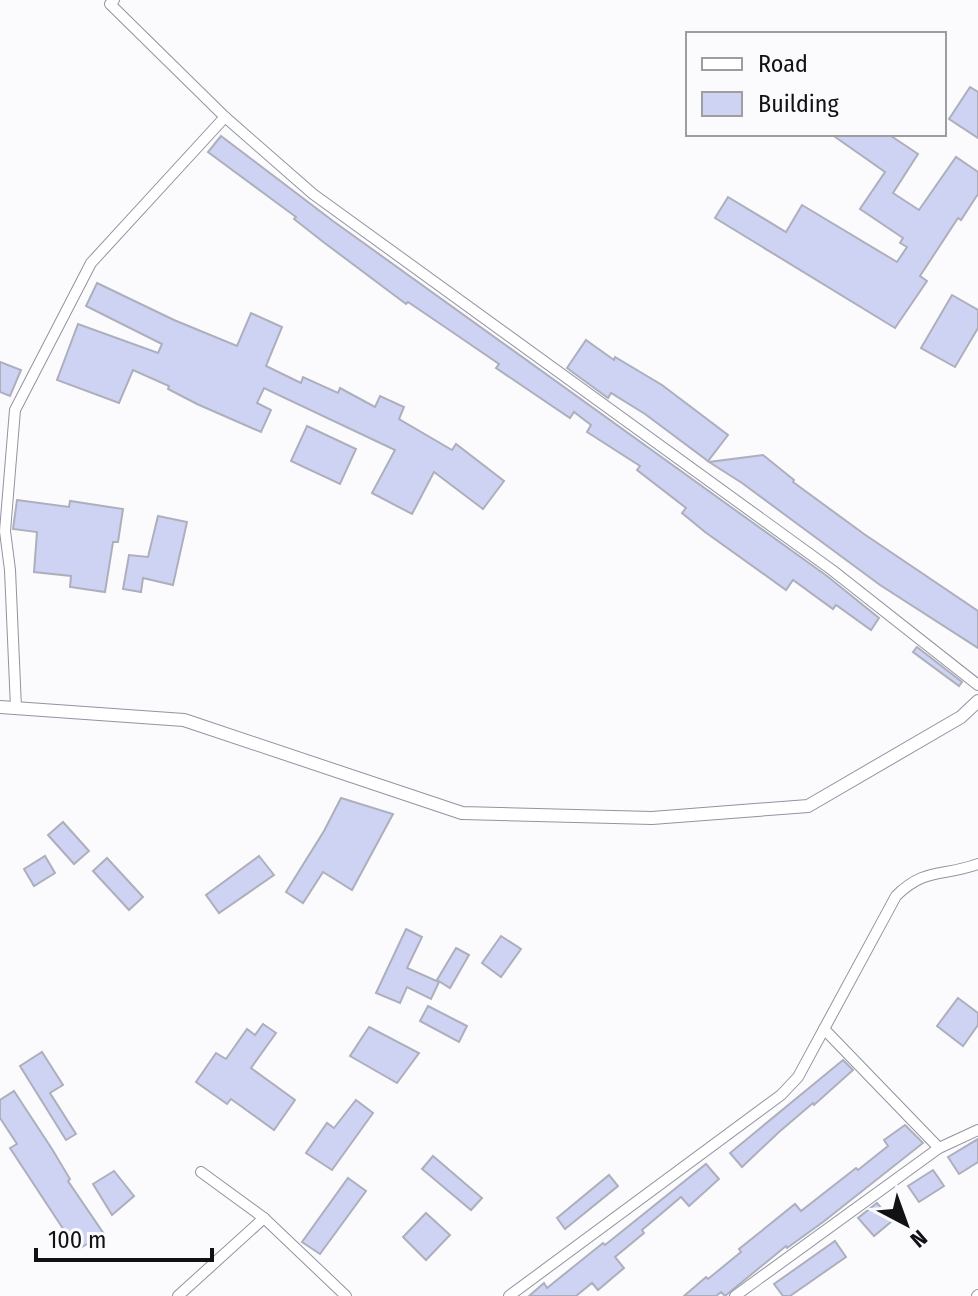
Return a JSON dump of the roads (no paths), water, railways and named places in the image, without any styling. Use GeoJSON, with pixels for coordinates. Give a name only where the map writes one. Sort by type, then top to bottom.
{"type":"FeatureCollection","features":[{"type":"Feature","properties":{"kind":"street"},"geometry":{"type":"LineString","coordinates":[[114,0],[110,4],[225,117],[313,194],[832,570],[978,685]]}},
{"type":"Feature","properties":{"kind":"street"},"geometry":{"type":"LineString","coordinates":[[16,708],[10,570],[5,531],[15,410],[91,263],[225,117]]}},
{"type":"Feature","properties":{"kind":"street"},"geometry":{"type":"LineString","coordinates":[[0,707],[184,720],[462,813],[652,818],[808,806],[961,717],[978,701]]}},
{"type":"Feature","properties":{"kind":"street"},"geometry":{"type":"LineString","coordinates":[[509,1296],[781,1095],[798,1077],[896,896],[910,882],[927,874],[978,864]]}},
{"type":"Feature","properties":{"kind":"street"},"geometry":{"type":"LineString","coordinates":[[824,1029],[939,1148]]}},
{"type":"Feature","properties":{"kind":"street"},"geometry":{"type":"LineString","coordinates":[[735,1296],[939,1148],[978,1130]]}},
{"type":"Feature","properties":{"kind":"street"},"geometry":{"type":"LineString","coordinates":[[201,1172],[264,1218],[346,1296]]}},
{"type":"Feature","properties":{"kind":"street"},"geometry":{"type":"LineString","coordinates":[[178,1296],[264,1218]]}}]}
